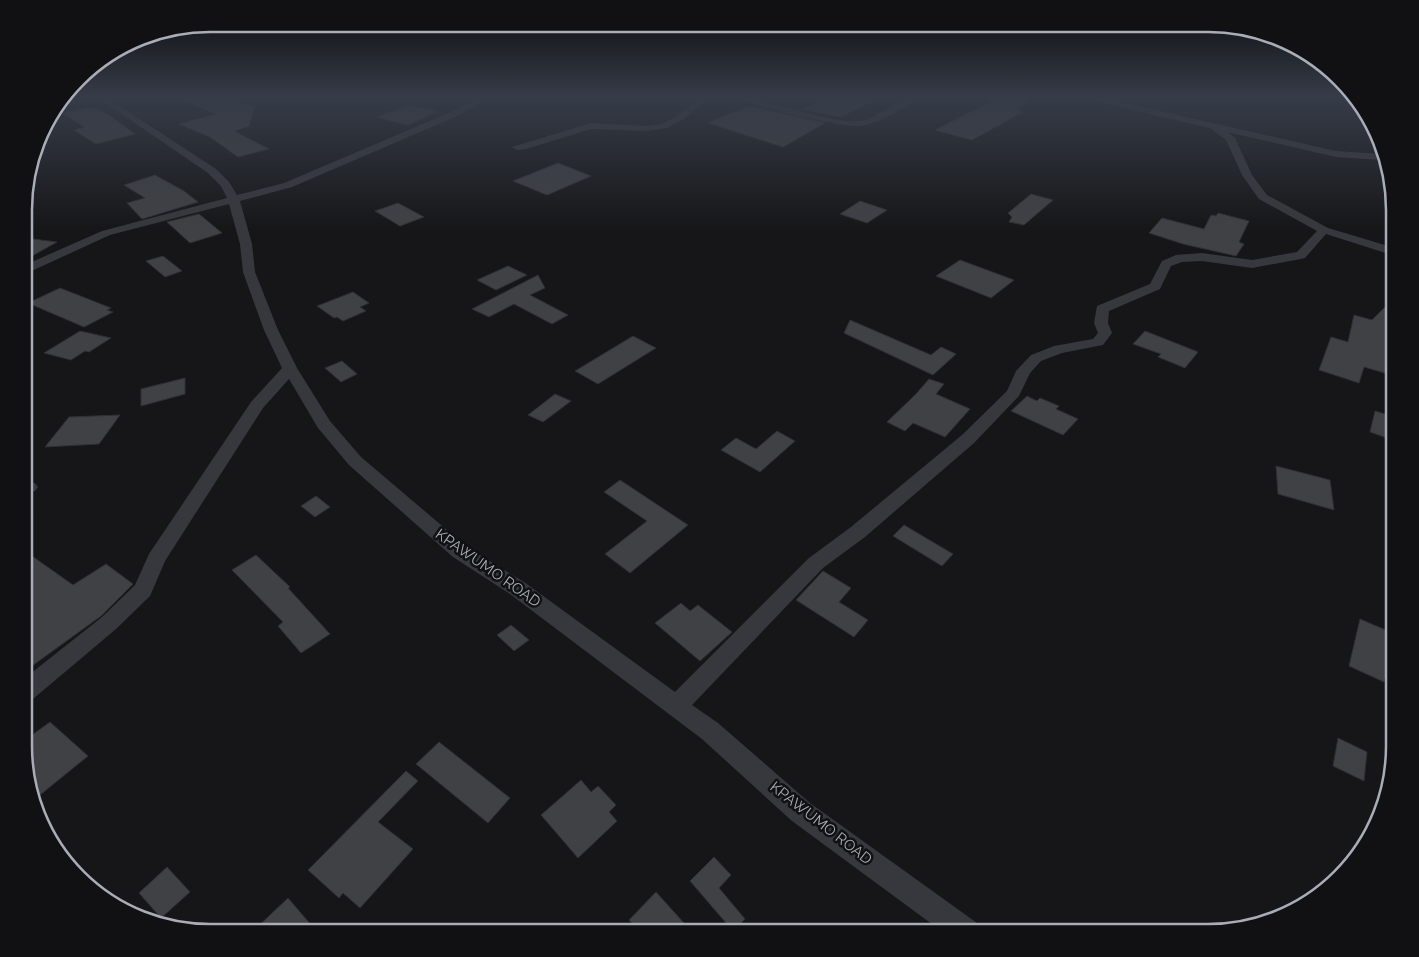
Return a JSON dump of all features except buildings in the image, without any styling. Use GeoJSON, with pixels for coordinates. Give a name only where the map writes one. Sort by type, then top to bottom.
{"type":"FeatureCollection","features":[{"type":"Feature","properties":{"kind":"street","name":"KPAWUMO ROAD"},"geometry":{"type":"LineString","coordinates":[[168,142],[212,171],[225,184],[234,200],[246,244],[249,272],[271,330],[290,368],[330,431],[355,461],[402,504],[460,552],[517,588],[710,731],[801,812],[955,924]]}},
{"type":"Feature","properties":{"kind":"street"},"geometry":{"type":"LineString","coordinates":[[32,266],[56,254],[106,234],[288,184],[388,142]]}},
{"type":"Feature","properties":{"kind":"street"},"geometry":{"type":"LineString","coordinates":[[517,147],[531,146],[540,142]]}},
{"type":"Feature","properties":{"kind":"street"},"geometry":{"type":"LineString","coordinates":[[1232,142],[1247,175],[1263,197],[1324,230],[1386,249]]}},
{"type":"Feature","properties":{"kind":"street"},"geometry":{"type":"LineString","coordinates":[[1280,142],[1336,154],[1378,157]]}},
{"type":"Feature","properties":{"kind":"street"},"geometry":{"type":"LineString","coordinates":[[676,706],[816,563],[858,532],[968,439],[1014,393],[1023,371],[1036,358],[1059,350],[1098,342],[1105,333],[1101,323],[1102,308],[1155,286],[1166,264],[1180,258],[1202,257],[1252,264],[1301,255],[1324,230]]}},
{"type":"Feature","properties":{"kind":"street"},"geometry":{"type":"LineString","coordinates":[[32,686],[109,623],[143,590],[156,559],[256,405],[290,368]]}}]}
